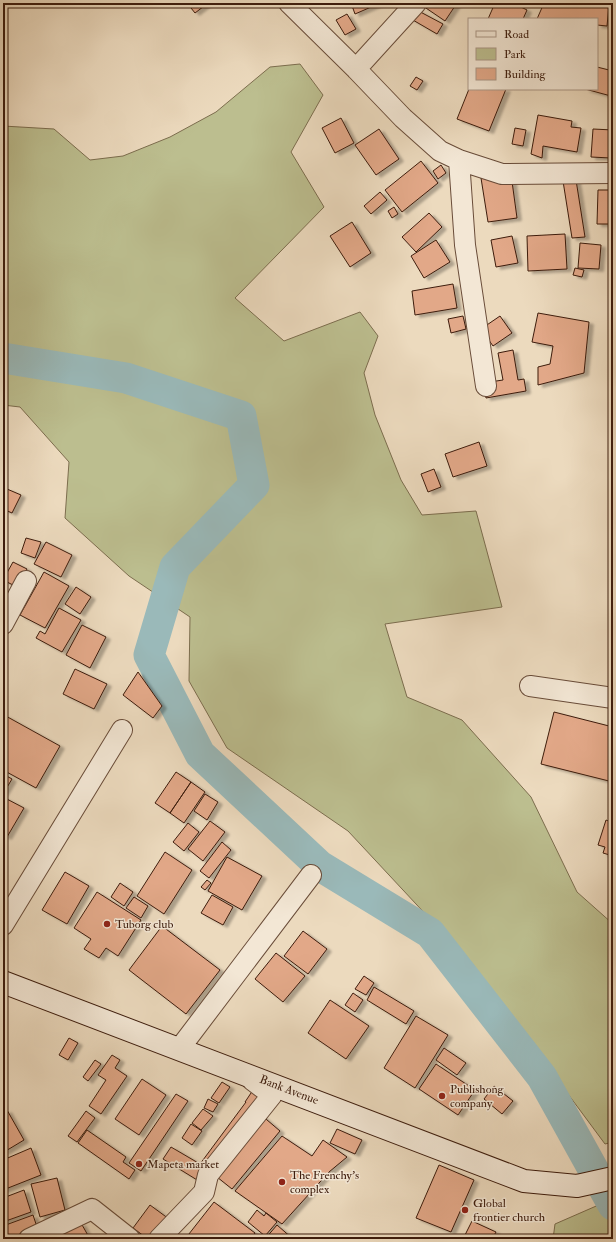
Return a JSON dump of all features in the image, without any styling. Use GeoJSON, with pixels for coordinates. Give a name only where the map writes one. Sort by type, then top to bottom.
{"type":"FeatureCollection","features":[{"type":"Feature","properties":{"kind":"street"},"geometry":{"type":"LineString","coordinates":[[289,3],[403,118],[440,151],[459,160],[502,174],[613,173]]}},
{"type":"Feature","properties":{"kind":"street"},"geometry":{"type":"LineString","coordinates":[[356,69],[416,3]]}},
{"type":"Feature","properties":{"kind":"street"},"geometry":{"type":"LineString","coordinates":[[459,160],[465,245],[486,386]]}},
{"type":"Feature","properties":{"kind":"street"},"geometry":{"type":"LineString","coordinates":[[3,624],[26,581]]}},
{"type":"Feature","properties":{"kind":"street"},"geometry":{"type":"LineString","coordinates":[[530,686],[613,698]]}},
{"type":"Feature","properties":{"kind":"street"},"geometry":{"type":"LineString","coordinates":[[3,925],[122,730]]}},
{"type":"Feature","properties":{"kind":"street"},"geometry":{"type":"LineString","coordinates":[[180,1048],[311,875]]}},
{"type":"Feature","properties":{"kind":"street","name":"Bank Avenue"},"geometry":{"type":"LineString","coordinates":[[3,982],[243,1072],[524,1181],[577,1186],[613,1178]]}},
{"type":"Feature","properties":{"kind":"street"},"geometry":{"type":"LineString","coordinates":[[159,1239],[204,1192],[208,1175],[272,1095],[243,1072]]}},
{"type":"Feature","properties":{"kind":"street"},"geometry":{"type":"LineString","coordinates":[[29,1239],[92,1209],[130,1239]]}},
{"type":"Feature","properties":{"kind":"green space"},"geometry":{"type":"Polygon","coordinates":[[[300,64],[323,95],[291,152],[324,207],[235,298],[284,341],[360,312],[378,336],[364,373],[375,415],[401,480],[422,515],[476,511],[502,607],[385,624],[407,697],[462,720],[531,797],[577,892],[613,924],[613,1142],[605,1144],[471,963],[348,831],[227,748],[189,681],[190,617],[129,576],[65,518],[69,462],[20,407],[3,405],[3,126],[54,129],[90,160],[123,156],[170,137],[216,112],[270,67],[300,64]]]}},
{"type":"Feature","properties":{"kind":"green space"},"geometry":{"type":"Polygon","coordinates":[[[613,1200],[613,1239],[553,1239],[555,1224],[613,1200]]]}},
{"type":"Feature","properties":{"kind":"building"},"geometry":{"type":"Polygon","coordinates":[[[187,3],[208,3],[195,13],[187,3]]]}},
{"type":"Feature","properties":{"kind":"building"},"geometry":{"type":"Polygon","coordinates":[[[351,3],[378,3],[378,4],[355,14],[351,3]]]}},
{"type":"Feature","properties":{"kind":"building"},"geometry":{"type":"Polygon","coordinates":[[[425,3],[457,3],[445,21],[423,6],[425,3]]]}},
{"type":"Feature","properties":{"kind":"building"},"geometry":{"type":"Polygon","coordinates":[[[495,3],[513,3],[527,10],[523,18],[488,18],[495,3]]]}},
{"type":"Feature","properties":{"kind":"building"},"geometry":{"type":"Polygon","coordinates":[[[544,3],[608,3],[609,5],[607,26],[598,25],[598,18],[537,18],[544,3]]]}},
{"type":"Feature","properties":{"kind":"building"},"geometry":{"type":"Polygon","coordinates":[[[411,7],[443,24],[437,34],[406,16],[411,7]]]}},
{"type":"Feature","properties":{"kind":"building"},"geometry":{"type":"Polygon","coordinates":[[[347,14],[356,29],[345,35],[336,20],[347,14]]]}},
{"type":"Feature","properties":{"kind":"building"},"geometry":{"type":"Polygon","coordinates":[[[598,67],[613,71],[613,90],[611,96],[589,90],[598,90],[598,67]]]}},
{"type":"Feature","properties":{"kind":"building"},"geometry":{"type":"Polygon","coordinates":[[[416,77],[423,81],[417,90],[410,86],[416,77]]]}},
{"type":"Feature","properties":{"kind":"building"},"geometry":{"type":"Polygon","coordinates":[[[469,90],[506,90],[489,131],[457,119],[469,90]]]}},
{"type":"Feature","properties":{"kind":"building"},"geometry":{"type":"Polygon","coordinates":[[[538,115],[572,121],[571,127],[581,128],[577,152],[543,146],[542,158],[531,154],[538,115]]]}},
{"type":"Feature","properties":{"kind":"building"},"geometry":{"type":"Polygon","coordinates":[[[341,118],[354,143],[335,153],[322,128],[341,118]]]}},
{"type":"Feature","properties":{"kind":"building"},"geometry":{"type":"Polygon","coordinates":[[[515,128],[526,130],[523,146],[512,144],[515,128]]]}},
{"type":"Feature","properties":{"kind":"building"},"geometry":{"type":"Polygon","coordinates":[[[379,129],[399,159],[376,175],[355,145],[379,129]]]}},
{"type":"Feature","properties":{"kind":"building"},"geometry":{"type":"Polygon","coordinates":[[[593,129],[613,130],[611,158],[591,157],[593,129]]]}},
{"type":"Feature","properties":{"kind":"building"},"geometry":{"type":"Polygon","coordinates":[[[421,161],[438,183],[402,212],[385,190],[421,161]]]}},
{"type":"Feature","properties":{"kind":"building"},"geometry":{"type":"Polygon","coordinates":[[[441,165],[446,173],[438,179],[433,171],[441,165]]]}},
{"type":"Feature","properties":{"kind":"building"},"geometry":{"type":"Polygon","coordinates":[[[511,174],[517,218],[488,222],[481,178],[511,174]]]}},
{"type":"Feature","properties":{"kind":"building"},"geometry":{"type":"Polygon","coordinates":[[[576,180],[585,237],[572,238],[563,181],[576,180]]]}},
{"type":"Feature","properties":{"kind":"building"},"geometry":{"type":"Polygon","coordinates":[[[598,190],[613,190],[613,224],[597,224],[598,190]]]}},
{"type":"Feature","properties":{"kind":"building"},"geometry":{"type":"Polygon","coordinates":[[[380,192],[387,200],[371,214],[364,206],[380,192]]]}},
{"type":"Feature","properties":{"kind":"building"},"geometry":{"type":"Polygon","coordinates":[[[394,207],[398,214],[392,218],[388,211],[394,207]]]}},
{"type":"Feature","properties":{"kind":"building"},"geometry":{"type":"Polygon","coordinates":[[[429,213],[442,227],[416,252],[402,237],[429,213]]]}},
{"type":"Feature","properties":{"kind":"building"},"geometry":{"type":"Polygon","coordinates":[[[352,222],[371,253],[350,267],[330,236],[352,222]]]}},
{"type":"Feature","properties":{"kind":"building"},"geometry":{"type":"Polygon","coordinates":[[[565,234],[567,269],[528,271],[527,236],[565,234]]]}},
{"type":"Feature","properties":{"kind":"building"},"geometry":{"type":"Polygon","coordinates":[[[512,236],[518,263],[496,267],[491,240],[512,236]]]}},
{"type":"Feature","properties":{"kind":"building"},"geometry":{"type":"Polygon","coordinates":[[[436,240],[450,262],[424,278],[411,256],[436,240]]]}},
{"type":"Feature","properties":{"kind":"building"},"geometry":{"type":"Polygon","coordinates":[[[580,243],[601,245],[599,269],[578,268],[580,243]]]}},
{"type":"Feature","properties":{"kind":"building"},"geometry":{"type":"Polygon","coordinates":[[[575,268],[584,270],[582,277],[573,275],[575,268]]]}},
{"type":"Feature","properties":{"kind":"building"},"geometry":{"type":"Polygon","coordinates":[[[453,284],[457,308],[415,315],[412,291],[453,284]]]}},
{"type":"Feature","properties":{"kind":"building"},"geometry":{"type":"Polygon","coordinates":[[[538,313],[589,322],[584,373],[538,385],[538,367],[550,364],[553,346],[532,342],[538,313]]]}},
{"type":"Feature","properties":{"kind":"building"},"geometry":{"type":"Polygon","coordinates":[[[463,316],[466,329],[451,333],[448,319],[463,316]]]}},
{"type":"Feature","properties":{"kind":"building"},"geometry":{"type":"Polygon","coordinates":[[[500,316],[512,333],[493,346],[481,329],[500,316]]]}},
{"type":"Feature","properties":{"kind":"building"},"geometry":{"type":"Polygon","coordinates":[[[513,350],[518,380],[524,379],[526,391],[486,398],[483,383],[503,380],[498,353],[513,350]]]}},
{"type":"Feature","properties":{"kind":"building"},"geometry":{"type":"Polygon","coordinates":[[[479,442],[487,466],[453,477],[445,454],[479,442]]]}},
{"type":"Feature","properties":{"kind":"building"},"geometry":{"type":"Polygon","coordinates":[[[434,469],[441,487],[428,492],[421,474],[434,469]]]}},
{"type":"Feature","properties":{"kind":"building"},"geometry":{"type":"Polygon","coordinates":[[[7,489],[21,495],[12,513],[3,509],[3,497],[7,489]]]}},
{"type":"Feature","properties":{"kind":"building"},"geometry":{"type":"Polygon","coordinates":[[[26,538],[41,542],[35,558],[21,553],[26,538]]]}},
{"type":"Feature","properties":{"kind":"building"},"geometry":{"type":"Polygon","coordinates":[[[46,542],[72,555],[61,577],[34,564],[46,542]]]}},
{"type":"Feature","properties":{"kind":"building"},"geometry":{"type":"Polygon","coordinates":[[[13,562],[27,569],[17,587],[3,580],[13,562]]]}},
{"type":"Feature","properties":{"kind":"building"},"geometry":{"type":"Polygon","coordinates":[[[44,572],[69,586],[45,628],[20,615],[44,572]]]}},
{"type":"Feature","properties":{"kind":"building"},"geometry":{"type":"Polygon","coordinates":[[[76,587],[91,597],[80,614],[65,604],[76,587]]]}},
{"type":"Feature","properties":{"kind":"building"},"geometry":{"type":"Polygon","coordinates":[[[59,608],[81,620],[62,652],[36,638],[40,631],[45,634],[59,608]]]}},
{"type":"Feature","properties":{"kind":"building"},"geometry":{"type":"Polygon","coordinates":[[[82,625],[106,637],[90,668],[66,655],[82,625]]]}},
{"type":"Feature","properties":{"kind":"building"},"geometry":{"type":"Polygon","coordinates":[[[75,669],[107,684],[94,709],[63,694],[75,669]]]}},
{"type":"Feature","properties":{"kind":"building"},"geometry":{"type":"Polygon","coordinates":[[[138,672],[162,706],[153,718],[123,695],[138,672]]]}},
{"type":"Feature","properties":{"kind":"building"},"geometry":{"type":"Polygon","coordinates":[[[554,712],[613,727],[613,782],[541,764],[554,712]]]}},
{"type":"Feature","properties":{"kind":"building"},"geometry":{"type":"Polygon","coordinates":[[[4,715],[60,746],[36,788],[3,770],[4,715]]]}},
{"type":"Feature","properties":{"kind":"building"},"geometry":{"type":"Polygon","coordinates":[[[176,772],[191,782],[170,813],[155,803],[176,772]]]}},
{"type":"Feature","properties":{"kind":"building"},"geometry":{"type":"Polygon","coordinates":[[[3,774],[12,779],[3,794],[3,774]]]}},
{"type":"Feature","properties":{"kind":"building"},"geometry":{"type":"Polygon","coordinates":[[[191,782],[205,792],[184,823],[170,813],[191,782]]]}},
{"type":"Feature","properties":{"kind":"building"},"geometry":{"type":"Polygon","coordinates":[[[205,794],[218,802],[207,820],[194,811],[205,794]]]}},
{"type":"Feature","properties":{"kind":"building"},"geometry":{"type":"Polygon","coordinates":[[[3,797],[24,808],[7,837],[3,835],[3,797]]]}},
{"type":"Feature","properties":{"kind":"building"},"geometry":{"type":"Polygon","coordinates":[[[613,816],[613,856],[603,853],[605,847],[598,845],[606,820],[611,822],[613,816]]]}},
{"type":"Feature","properties":{"kind":"building"},"geometry":{"type":"Polygon","coordinates":[[[210,821],[225,832],[203,861],[188,849],[210,821]]]}},
{"type":"Feature","properties":{"kind":"building"},"geometry":{"type":"Polygon","coordinates":[[[188,823],[199,832],[184,851],[173,842],[188,823]]]}},
{"type":"Feature","properties":{"kind":"building"},"geometry":{"type":"Polygon","coordinates":[[[222,842],[231,850],[209,878],[200,871],[222,842]]]}},
{"type":"Feature","properties":{"kind":"building"},"geometry":{"type":"Polygon","coordinates":[[[165,852],[192,870],[164,914],[137,896],[165,852]]]}},
{"type":"Feature","properties":{"kind":"building"},"geometry":{"type":"Polygon","coordinates":[[[227,857],[262,876],[242,910],[208,891],[227,857]]]}},
{"type":"Feature","properties":{"kind":"building"},"geometry":{"type":"Polygon","coordinates":[[[65,872],[89,886],[67,924],[42,910],[65,872]]]}},
{"type":"Feature","properties":{"kind":"building"},"geometry":{"type":"Polygon","coordinates":[[[207,880],[211,883],[205,890],[201,887],[207,880]]]}},
{"type":"Feature","properties":{"kind":"building"},"geometry":{"type":"Polygon","coordinates":[[[120,883],[133,892],[124,906],[111,897],[120,883]]]}},
{"type":"Feature","properties":{"kind":"building","name":"Tuborg club"},"geometry":{"type":"Polygon","coordinates":[[[97,892],[141,920],[118,956],[106,948],[99,958],[84,949],[91,939],[74,928],[97,892]]]}},
{"type":"Feature","properties":{"kind":"building"},"geometry":{"type":"Polygon","coordinates":[[[212,895],[233,907],[223,925],[201,913],[212,895]]]}},
{"type":"Feature","properties":{"kind":"building"},"geometry":{"type":"Polygon","coordinates":[[[134,897],[148,906],[141,918],[126,908],[134,897]]]}},
{"type":"Feature","properties":{"kind":"building"},"geometry":{"type":"Polygon","coordinates":[[[162,926],[220,970],[186,1014],[129,970],[162,926]]]}},
{"type":"Feature","properties":{"kind":"building"},"geometry":{"type":"Polygon","coordinates":[[[303,931],[327,949],[308,974],[284,956],[303,931]]]}},
{"type":"Feature","properties":{"kind":"building"},"geometry":{"type":"Polygon","coordinates":[[[276,953],[305,976],[283,1002],[255,979],[276,953]]]}},
{"type":"Feature","properties":{"kind":"building"},"geometry":{"type":"Polygon","coordinates":[[[364,976],[374,983],[366,995],[355,989],[364,976]]]}},
{"type":"Feature","properties":{"kind":"building"},"geometry":{"type":"Polygon","coordinates":[[[374,987],[414,1011],[406,1024],[367,1000],[374,987]]]}},
{"type":"Feature","properties":{"kind":"building"},"geometry":{"type":"Polygon","coordinates":[[[353,993],[363,1000],[355,1012],[345,1005],[353,993]]]}},
{"type":"Feature","properties":{"kind":"building"},"geometry":{"type":"Polygon","coordinates":[[[330,1000],[369,1026],[346,1059],[308,1033],[330,1000]]]}},
{"type":"Feature","properties":{"kind":"building"},"geometry":{"type":"Polygon","coordinates":[[[416,1016],[448,1035],[415,1088],[384,1068],[416,1016]]]}},
{"type":"Feature","properties":{"kind":"building"},"geometry":{"type":"Polygon","coordinates":[[[69,1038],[78,1043],[68,1060],[59,1055],[69,1038]]]}},
{"type":"Feature","properties":{"kind":"building"},"geometry":{"type":"Polygon","coordinates":[[[444,1048],[466,1063],[457,1075],[436,1060],[444,1048]]]}},
{"type":"Feature","properties":{"kind":"building"},"geometry":{"type":"Polygon","coordinates":[[[112,1055],[120,1060],[115,1068],[127,1076],[101,1114],[89,1106],[106,1080],[98,1075],[112,1055]]]}},
{"type":"Feature","properties":{"kind":"building"},"geometry":{"type":"Polygon","coordinates":[[[95,1060],[101,1064],[88,1081],[83,1077],[95,1060]]]}},
{"type":"Feature","properties":{"kind":"building"},"geometry":{"type":"Polygon","coordinates":[[[436,1064],[475,1090],[458,1115],[419,1089],[436,1064]]]}},
{"type":"Feature","properties":{"kind":"building"},"geometry":{"type":"Polygon","coordinates":[[[142,1079],[166,1095],[139,1135],[115,1119],[142,1079]]]}},
{"type":"Feature","properties":{"kind":"building"},"geometry":{"type":"Polygon","coordinates":[[[222,1082],[230,1087],[219,1103],[211,1098],[222,1082]]]}},
{"type":"Feature","properties":{"kind":"building"},"geometry":{"type":"Polygon","coordinates":[[[494,1086],[513,1101],[502,1114],[484,1099],[494,1086]]]}},
{"type":"Feature","properties":{"kind":"building"},"geometry":{"type":"Polygon","coordinates":[[[253,1090],[264,1100],[202,1183],[163,1159],[171,1147],[200,1164],[246,1102],[253,1090]]]}},
{"type":"Feature","properties":{"kind":"building"},"geometry":{"type":"Polygon","coordinates":[[[176,1094],[188,1101],[141,1171],[129,1163],[176,1094]]]}},
{"type":"Feature","properties":{"kind":"building"},"geometry":{"type":"Polygon","coordinates":[[[208,1099],[218,1104],[213,1112],[204,1108],[208,1099]]]}},
{"type":"Feature","properties":{"kind":"building"},"geometry":{"type":"Polygon","coordinates":[[[203,1109],[213,1116],[201,1130],[192,1123],[203,1109]]]}},
{"type":"Feature","properties":{"kind":"building"},"geometry":{"type":"Polygon","coordinates":[[[7,1110],[24,1140],[4,1152],[3,1112],[7,1110]]]}},
{"type":"Feature","properties":{"kind":"building"},"geometry":{"type":"Polygon","coordinates":[[[86,1111],[95,1118],[77,1142],[68,1136],[86,1111]]]}},
{"type":"Feature","properties":{"kind":"building"},"geometry":{"type":"Polygon","coordinates":[[[260,1114],[280,1131],[232,1189],[212,1173],[260,1114]]]}},
{"type":"Feature","properties":{"kind":"building"},"geometry":{"type":"Polygon","coordinates":[[[191,1124],[202,1131],[192,1145],[182,1138],[191,1124]]]}},
{"type":"Feature","properties":{"kind":"building"},"geometry":{"type":"Polygon","coordinates":[[[337,1129],[362,1140],[355,1154],[330,1143],[337,1129]]]}},
{"type":"Feature","properties":{"kind":"building"},"geometry":{"type":"Polygon","coordinates":[[[87,1130],[126,1157],[123,1162],[135,1170],[129,1179],[78,1143],[87,1130]]]}},
{"type":"Feature","properties":{"kind":"building","name":"The Frenchy's complex"},"geometry":{"type":"Polygon","coordinates":[[[282,1136],[312,1156],[323,1140],[347,1157],[329,1172],[282,1224],[235,1191],[282,1136]]]}},
{"type":"Feature","properties":{"kind":"building"},"geometry":{"type":"Polygon","coordinates":[[[31,1148],[41,1175],[3,1190],[3,1160],[31,1148]]]}},
{"type":"Feature","properties":{"kind":"building"},"geometry":{"type":"Polygon","coordinates":[[[439,1165],[474,1180],[451,1232],[416,1218],[439,1165]]]}},
{"type":"Feature","properties":{"kind":"building"},"geometry":{"type":"Polygon","coordinates":[[[57,1178],[65,1210],[40,1217],[31,1184],[57,1178]]]}},
{"type":"Feature","properties":{"kind":"building"},"geometry":{"type":"Polygon","coordinates":[[[24,1190],[31,1212],[3,1222],[3,1198],[24,1190]]]}},
{"type":"Feature","properties":{"kind":"building"},"geometry":{"type":"Polygon","coordinates":[[[214,1202],[255,1233],[251,1239],[185,1239],[214,1202]]]}},
{"type":"Feature","properties":{"kind":"building"},"geometry":{"type":"Polygon","coordinates":[[[150,1205],[169,1219],[155,1239],[148,1239],[133,1228],[150,1205]]]}},
{"type":"Feature","properties":{"kind":"building"},"geometry":{"type":"Polygon","coordinates":[[[257,1210],[264,1216],[266,1213],[277,1222],[265,1236],[248,1222],[257,1210]]]}},
{"type":"Feature","properties":{"kind":"building"},"geometry":{"type":"Polygon","coordinates":[[[33,1215],[39,1233],[20,1239],[3,1239],[3,1226],[33,1215]]]}},
{"type":"Feature","properties":{"kind":"building"},"geometry":{"type":"Polygon","coordinates":[[[472,1221],[496,1232],[492,1239],[463,1239],[472,1221]]]}},
{"type":"Feature","properties":{"kind":"building"},"geometry":{"type":"Polygon","coordinates":[[[81,1223],[90,1239],[53,1239],[81,1223]]]}},
{"type":"Feature","properties":{"kind":"building"},"geometry":{"type":"Polygon","coordinates":[[[277,1225],[293,1239],[265,1239],[277,1225]]]}},
{"type":"Feature","properties":{"kind":"waterway"},"geometry":{"type":"LineString","coordinates":[[3,358],[126,378],[241,416],[254,485],[175,567],[149,655],[200,754],[320,866],[430,933],[542,1077],[613,1205]]}},
{"type":"Feature","properties":{"kind":"place","name":"Tuborg club"},"geometry":{"type":"Point","coordinates":[107,924]}},
{"type":"Feature","properties":{"kind":"place","name":"Publishong company"},"geometry":{"type":"Point","coordinates":[442,1096]}},
{"type":"Feature","properties":{"kind":"place","name":"Mapeta market"},"geometry":{"type":"Point","coordinates":[139,1164]}},
{"type":"Feature","properties":{"kind":"place","name":"The Frenchy's complex"},"geometry":{"type":"Point","coordinates":[282,1182]}},
{"type":"Feature","properties":{"kind":"place","name":"Global frontier church"},"geometry":{"type":"Point","coordinates":[465,1210]}}]}
